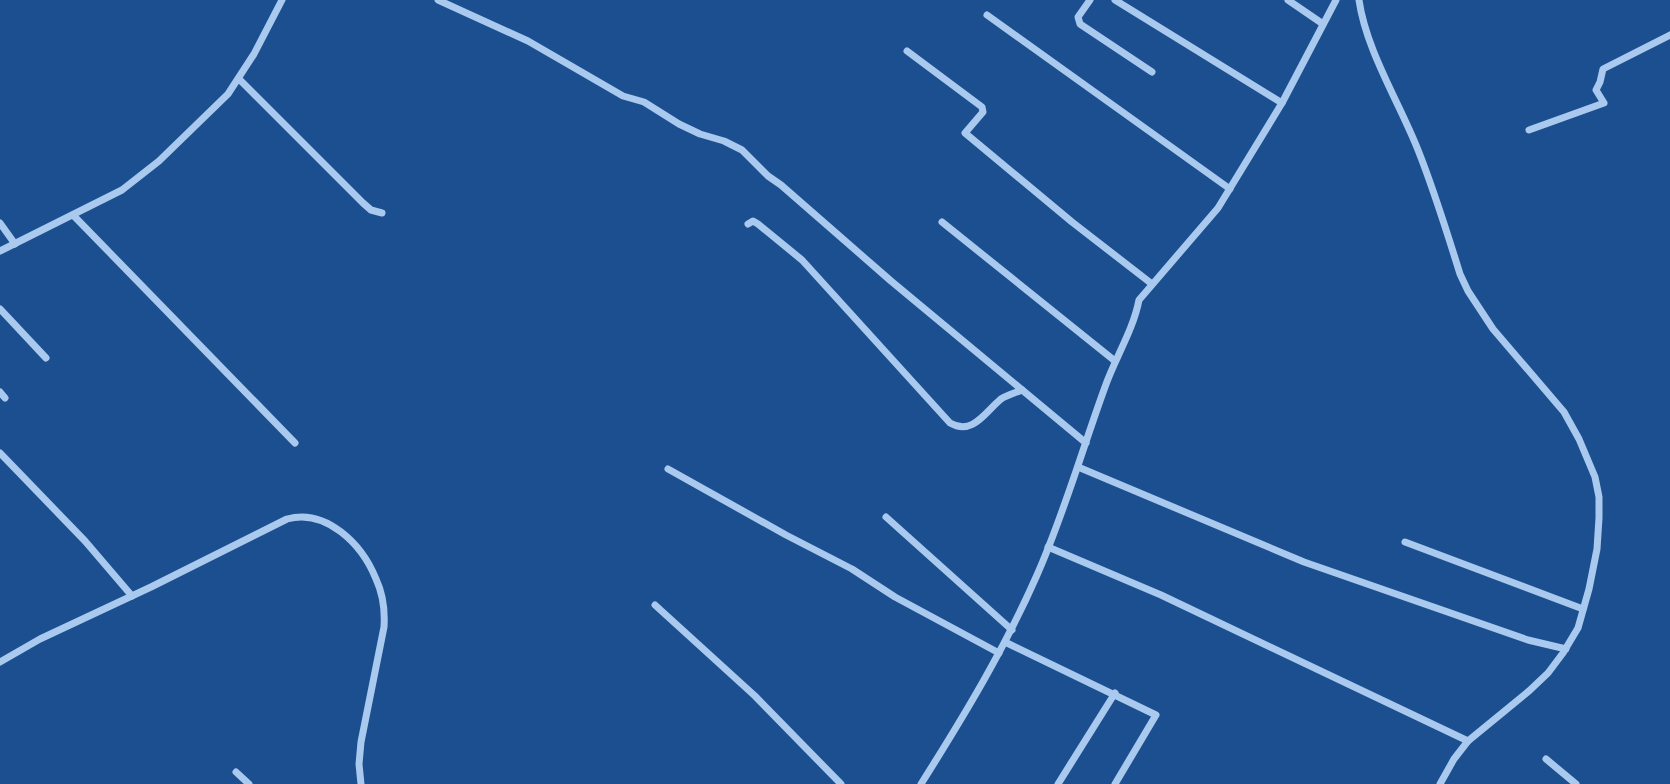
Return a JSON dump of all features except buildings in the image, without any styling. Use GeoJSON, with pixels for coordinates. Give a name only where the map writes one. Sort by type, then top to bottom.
{"type":"FeatureCollection","features":[{"type":"Feature","properties":{"kind":"street"},"geometry":{"type":"LineString","coordinates":[[0,251],[122,190],[138,179],[223,99],[239,79],[282,0]]}},
{"type":"Feature","properties":{"kind":"street"},"geometry":{"type":"LineString","coordinates":[[438,0],[528,41],[623,96],[644,102],[679,124],[700,134],[724,141],[742,150],[768,176],[1086,443]]}},
{"type":"Feature","properties":{"kind":"street"},"geometry":{"type":"LineString","coordinates":[[1090,0],[1078,17],[1080,24],[1152,72]]}},
{"type":"Feature","properties":{"kind":"street"},"geometry":{"type":"LineString","coordinates":[[1115,0],[1282,103]]}},
{"type":"Feature","properties":{"kind":"street"},"geometry":{"type":"LineString","coordinates":[[1288,0],[1323,24]]}},
{"type":"Feature","properties":{"kind":"street"},"geometry":{"type":"LineString","coordinates":[[921,784],[973,701],[1012,630],[1048,547],[1078,467],[1105,386],[1136,315],[1139,300],[1218,208],[1282,103],[1336,0]]}},
{"type":"Feature","properties":{"kind":"street"},"geometry":{"type":"LineString","coordinates":[[1359,0],[1366,30],[1418,149],[1460,274],[1468,291],[1493,328],[1564,412],[1579,439],[1595,477],[1599,504],[1597,549],[1589,589],[1578,628],[1566,649],[1548,673],[1529,691],[1468,741],[1454,759],[1440,784]]}},
{"type":"Feature","properties":{"kind":"street"},"geometry":{"type":"LineString","coordinates":[[987,15],[1230,189]]}},
{"type":"Feature","properties":{"kind":"street"},"geometry":{"type":"LineString","coordinates":[[1529,130],[1604,103],[1596,90],[1603,70],[1670,35]]}},
{"type":"Feature","properties":{"kind":"street"},"geometry":{"type":"LineString","coordinates":[[907,51],[982,107],[983,112],[965,133],[1072,222],[1152,284]]}},
{"type":"Feature","properties":{"kind":"street"},"geometry":{"type":"LineString","coordinates":[[239,79],[363,203],[371,210],[382,213]]}},
{"type":"Feature","properties":{"kind":"street"},"geometry":{"type":"LineString","coordinates":[[73,215],[295,443]]}},
{"type":"Feature","properties":{"kind":"street"},"geometry":{"type":"LineString","coordinates":[[748,224],[753,221],[758,224],[802,260],[950,424],[959,428],[969,427],[1002,398],[1022,390]]}},
{"type":"Feature","properties":{"kind":"street"},"geometry":{"type":"LineString","coordinates":[[942,222],[1115,362]]}},
{"type":"Feature","properties":{"kind":"street"},"geometry":{"type":"LineString","coordinates":[[0,223],[15,244]]}},
{"type":"Feature","properties":{"kind":"street"},"geometry":{"type":"LineString","coordinates":[[0,309],[46,358]]}},
{"type":"Feature","properties":{"kind":"street"},"geometry":{"type":"LineString","coordinates":[[0,392],[6,398]]}},
{"type":"Feature","properties":{"kind":"street"},"geometry":{"type":"LineString","coordinates":[[0,453],[85,540],[132,596]]}},
{"type":"Feature","properties":{"kind":"street"},"geometry":{"type":"LineString","coordinates":[[1078,467],[1304,562],[1528,640],[1566,649]]}},
{"type":"Feature","properties":{"kind":"street"},"geometry":{"type":"LineString","coordinates":[[668,469],[786,535],[852,569],[895,597],[999,654]]}},
{"type":"Feature","properties":{"kind":"street"},"geometry":{"type":"LineString","coordinates":[[0,662],[40,639],[132,596],[287,519],[298,516],[315,518],[324,521],[346,537],[359,551],[376,579],[384,614],[384,627],[360,756],[361,784]]}},
{"type":"Feature","properties":{"kind":"street"},"geometry":{"type":"LineString","coordinates":[[886,517],[1012,630]]}},
{"type":"Feature","properties":{"kind":"street"},"geometry":{"type":"LineString","coordinates":[[1406,542],[1583,609]]}},
{"type":"Feature","properties":{"kind":"street"},"geometry":{"type":"LineString","coordinates":[[1048,547],[1161,595],[1468,741]]}},
{"type":"Feature","properties":{"kind":"street"},"geometry":{"type":"LineString","coordinates":[[655,605],[755,696],[840,784]]}},
{"type":"Feature","properties":{"kind":"street"},"geometry":{"type":"LineString","coordinates":[[1005,642],[1156,714],[1115,784]]}},
{"type":"Feature","properties":{"kind":"street"},"geometry":{"type":"LineString","coordinates":[[1058,784],[1115,694]]}},
{"type":"Feature","properties":{"kind":"street"},"geometry":{"type":"LineString","coordinates":[[1546,759],[1576,784]]}},
{"type":"Feature","properties":{"kind":"street"},"geometry":{"type":"LineString","coordinates":[[236,772],[249,784]]}}]}
